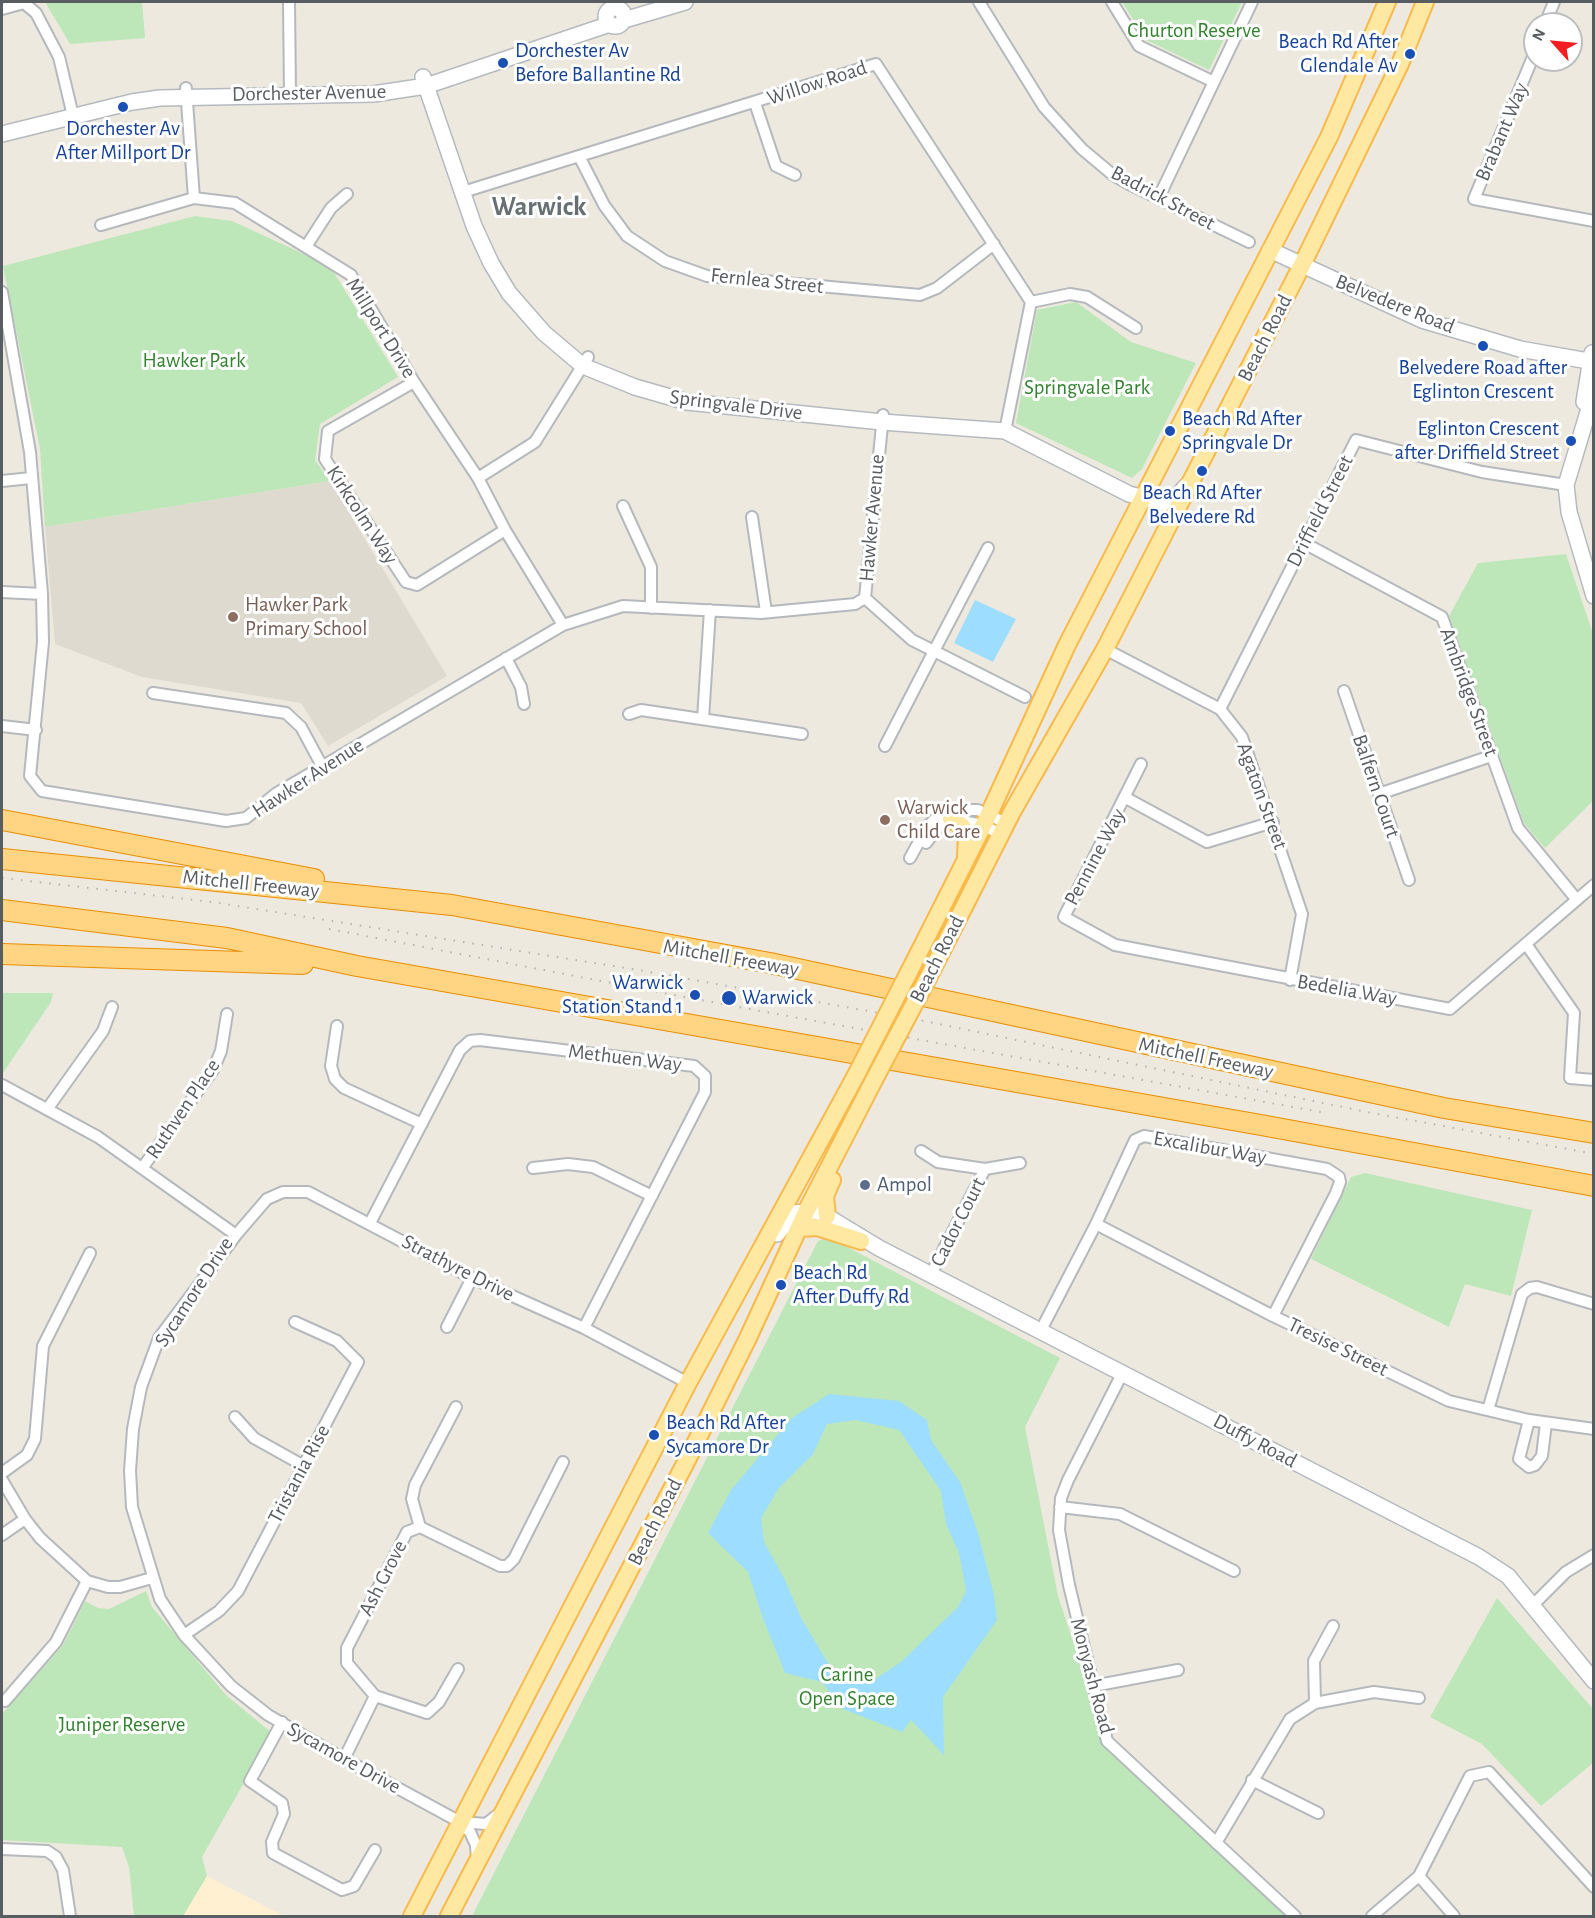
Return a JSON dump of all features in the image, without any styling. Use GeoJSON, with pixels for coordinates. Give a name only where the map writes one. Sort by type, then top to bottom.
{"type":"FeatureCollection","features":[{"type":"Feature","properties":{"kind":"highway"},"geometry":{"type":"LineString","coordinates":[[2,820],[452,905]]}},
{"type":"Feature","properties":{"kind":"highway","name":"Mitchell Freeway"},"geometry":{"type":"LineString","coordinates":[[2,859],[452,905],[770,963],[1444,1108],[1593,1133]]}},
{"type":"Feature","properties":{"kind":"highway"},"geometry":{"type":"LineString","coordinates":[[2,910],[227,938],[357,966],[1250,1123],[1593,1186]]}},
{"type":"Feature","properties":{"kind":"highway"},"geometry":{"type":"LineString","coordinates":[[2,954],[357,966]]}},
{"type":"Feature","properties":{"kind":"main road","name":"Dorchester Avenue"},"geometry":{"type":"LineString","coordinates":[[2,126],[186,92],[290,90],[373,94],[428,80],[614,11],[656,2]]}},
{"type":"Feature","properties":{"kind":"main road","name":"Dorchester Avenue"},"geometry":{"type":"LineString","coordinates":[[614,11],[686,2]]}},
{"type":"Feature","properties":{"kind":"main road","name":"Beach Road"},"geometry":{"type":"LineString","coordinates":[[412,1917],[688,1383],[855,1077],[965,863],[1057,665],[1329,137],[1387,2]]}},
{"type":"Feature","properties":{"kind":"main road","name":"Beach Road"},"geometry":{"type":"LineString","coordinates":[[449,1917],[747,1340],[807,1210],[1003,829],[1105,649],[1304,261],[1400,64],[1425,2]]}},
{"type":"Feature","properties":{"kind":"main road","name":"Springvale Drive"},"geometry":{"type":"LineString","coordinates":[[428,80],[481,242],[509,293],[544,333],[585,362],[635,387],[687,402],[1005,427],[1129,494],[1168,503],[1183,491],[1194,474]]}},
{"type":"Feature","properties":{"kind":"main road","name":"Dorchester Avenue"},"geometry":{"type":"LineString","coordinates":[[2,135],[72,112]]}},
{"type":"Feature","properties":{"kind":"main road","name":"Belvedere Road"},"geometry":{"type":"LineString","coordinates":[[1272,246],[1422,320],[1520,349],[1592,357]]}},
{"type":"Feature","properties":{"kind":"main road"},"geometry":{"type":"LineString","coordinates":[[1584,417],[1583,405],[1592,357]]}},
{"type":"Feature","properties":{"kind":"main road"},"geometry":{"type":"LineString","coordinates":[[1593,392],[1566,485],[1569,512],[1593,596]]}},
{"type":"Feature","properties":{"kind":"main road","name":"Springvale Drive"},"geometry":{"type":"LineString","coordinates":[[1144,497],[1165,514],[1166,522],[1159,542]]}},
{"type":"Feature","properties":{"kind":"main road"},"geometry":{"type":"LineString","coordinates":[[951,819],[962,826],[967,834],[965,863]]}},
{"type":"Feature","properties":{"kind":"main road"},"geometry":{"type":"LineString","coordinates":[[827,1216],[825,1196],[858,1112]]}},
{"type":"Feature","properties":{"kind":"main road"},"geometry":{"type":"LineString","coordinates":[[735,1298],[754,1276],[786,1220],[798,1210],[807,1210],[800,1188],[807,1166]]}},
{"type":"Feature","properties":{"kind":"main road","name":"Duffy Road"},"geometry":{"type":"LineString","coordinates":[[807,1210],[827,1216],[879,1248],[1479,1557],[1508,1576],[1593,1681]]}},
{"type":"Feature","properties":{"kind":"main road","name":"Duffy Road"},"geometry":{"type":"LineString","coordinates":[[807,1210],[815,1217],[879,1248]]}},
{"type":"Feature","properties":{"kind":"main road"},"geometry":{"type":"LineString","coordinates":[[799,1228],[817,1227],[861,1241]]}},
{"type":"Feature","properties":{"kind":"main road"},"geometry":{"type":"LineString","coordinates":[[462,1917],[464,1888]]}},
{"type":"Feature","properties":{"kind":"street"},"geometry":{"type":"LineString","coordinates":[[289,2],[290,90]]}},
{"type":"Feature","properties":{"kind":"street","name":"Badrick Street"},"geometry":{"type":"LineString","coordinates":[[979,2],[1028,83],[1064,130],[1113,175],[1249,242]]}},
{"type":"Feature","properties":{"kind":"street"},"geometry":{"type":"LineString","coordinates":[[1112,2],[1139,46],[1214,82]]}},
{"type":"Feature","properties":{"kind":"street"},"geometry":{"type":"LineString","coordinates":[[1159,197],[1252,2]]}},
{"type":"Feature","properties":{"kind":"street"},"geometry":{"type":"LineString","coordinates":[[2,9],[24,3],[36,12],[59,57],[72,112]]}},
{"type":"Feature","properties":{"kind":"street","name":"Willow Road"},"geometry":{"type":"LineString","coordinates":[[466,191],[876,64],[1031,302]]}},
{"type":"Feature","properties":{"kind":"street","name":"Brabant Way"},"geometry":{"type":"LineString","coordinates":[[1527,72],[1474,199],[1593,221]]}},
{"type":"Feature","properties":{"kind":"street"},"geometry":{"type":"LineString","coordinates":[[101,225],[194,198],[186,92]]}},
{"type":"Feature","properties":{"kind":"street"},"geometry":{"type":"LineString","coordinates":[[755,103],[776,166],[795,175]]}},
{"type":"Feature","properties":{"kind":"street","name":"Fernlea Street"},"geometry":{"type":"LineString","coordinates":[[579,156],[604,205],[627,236],[665,261],[707,276],[920,295],[937,288],[993,244]]}},
{"type":"Feature","properties":{"kind":"street"},"geometry":{"type":"LineString","coordinates":[[307,245],[331,208],[347,194]]}},
{"type":"Feature","properties":{"kind":"street","name":"Millport Drive"},"geometry":{"type":"LineString","coordinates":[[194,198],[235,203],[307,245],[351,275],[414,382],[478,478],[505,530],[563,625]]}},
{"type":"Feature","properties":{"kind":"street","name":"Hawker Avenue"},"geometry":{"type":"LineString","coordinates":[[2,292],[7,366],[28,443],[42,594],[43,642],[30,776],[42,791],[226,821],[246,818],[277,793],[563,625],[623,606],[766,612],[855,604],[865,598],[882,419]]}},
{"type":"Feature","properties":{"kind":"street"},"geometry":{"type":"LineString","coordinates":[[1005,427],[1031,302],[1070,294],[1087,297],[1136,328]]}},
{"type":"Feature","properties":{"kind":"street"},"geometry":{"type":"LineString","coordinates":[[478,478],[535,442],[585,362]]}},
{"type":"Feature","properties":{"kind":"street","name":"Kirkcolm Way"},"geometry":{"type":"LineString","coordinates":[[414,382],[328,431],[325,459],[406,582],[417,585],[505,530]]}},
{"type":"Feature","properties":{"kind":"street","name":"Driffield Street"},"geometry":{"type":"LineString","coordinates":[[1220,709],[1356,441],[1482,472],[1566,485]]}},
{"type":"Feature","properties":{"kind":"street"},"geometry":{"type":"LineString","coordinates":[[2,481],[31,478]]}},
{"type":"Feature","properties":{"kind":"street"},"geometry":{"type":"LineString","coordinates":[[623,506],[651,567],[651,608]]}},
{"type":"Feature","properties":{"kind":"street"},"geometry":{"type":"LineString","coordinates":[[752,517],[766,612]]}},
{"type":"Feature","properties":{"kind":"street","name":"Ambridge Street"},"geometry":{"type":"LineString","coordinates":[[1304,543],[1442,617],[1518,828],[1577,900]]}},
{"type":"Feature","properties":{"kind":"street"},"geometry":{"type":"LineString","coordinates":[[885,746],[988,548]]}},
{"type":"Feature","properties":{"kind":"street"},"geometry":{"type":"LineString","coordinates":[[2,592],[42,594]]}},
{"type":"Feature","properties":{"kind":"street"},"geometry":{"type":"LineString","coordinates":[[865,598],[912,640],[1025,697]]}},
{"type":"Feature","properties":{"kind":"street"},"geometry":{"type":"LineString","coordinates":[[703,719],[710,610]]}},
{"type":"Feature","properties":{"kind":"street","name":"Agaton Street"},"geometry":{"type":"LineString","coordinates":[[1105,649],[1220,709],[1242,737],[1273,822],[1302,914],[1290,980]]}},
{"type":"Feature","properties":{"kind":"street"},"geometry":{"type":"LineString","coordinates":[[506,658],[521,687],[524,704]]}},
{"type":"Feature","properties":{"kind":"street","name":"Balfern Court"},"geometry":{"type":"LineString","coordinates":[[1344,691],[1409,880]]}},
{"type":"Feature","properties":{"kind":"street"},"geometry":{"type":"LineString","coordinates":[[153,693],[286,713],[302,727],[322,766]]}},
{"type":"Feature","properties":{"kind":"street"},"geometry":{"type":"LineString","coordinates":[[629,714],[641,710],[802,734]]}},
{"type":"Feature","properties":{"kind":"street"},"geometry":{"type":"LineString","coordinates":[[2,726],[36,729]]}},
{"type":"Feature","properties":{"kind":"street"},"geometry":{"type":"LineString","coordinates":[[1379,794],[1491,756]]}},
{"type":"Feature","properties":{"kind":"street","name":"Pennine Way"},"geometry":{"type":"LineString","coordinates":[[1064,917],[1126,798],[1141,764]]}},
{"type":"Feature","properties":{"kind":"street","name":"Pennine Way"},"geometry":{"type":"LineString","coordinates":[[1126,798],[1207,842],[1273,822]]}},
{"type":"Feature","properties":{"kind":"street"},"geometry":{"type":"LineString","coordinates":[[910,858],[927,827],[944,810],[975,810],[986,820],[1003,829]]}},
{"type":"Feature","properties":{"kind":"street"},"geometry":{"type":"LineString","coordinates":[[926,843],[939,826],[951,819],[986,820]]}},
{"type":"Feature","properties":{"kind":"street","name":"Bedelia Way"},"geometry":{"type":"LineString","coordinates":[[1064,917],[1115,945],[1450,1009],[1593,885]]}},
{"type":"Feature","properties":{"kind":"street"},"geometry":{"type":"LineString","coordinates":[[1526,944],[1574,1013],[1570,1078],[1593,1080]]}},
{"type":"Feature","properties":{"kind":"street"},"geometry":{"type":"LineString","coordinates":[[48,1108],[104,1031],[112,1007]]}},
{"type":"Feature","properties":{"kind":"street","name":"Ruthven Place"},"geometry":{"type":"LineString","coordinates":[[143,1167],[213,1070],[221,1051],[227,1014]]}},
{"type":"Feature","properties":{"kind":"street"},"geometry":{"type":"LineString","coordinates":[[337,1026],[331,1066],[335,1079],[344,1088],[422,1124]]}},
{"type":"Feature","properties":{"kind":"street","name":"Methuen Way"},"geometry":{"type":"LineString","coordinates":[[370,1223],[460,1050],[473,1040],[694,1066],[705,1076],[705,1092],[585,1328]]}},
{"type":"Feature","properties":{"kind":"street","name":"Sycamore Drive"},"geometry":{"type":"LineString","coordinates":[[2,1084],[48,1108],[143,1167],[236,1235],[159,1338],[141,1388],[133,1429],[130,1471],[132,1508],[160,1599],[184,1635],[231,1686],[268,1715],[460,1821],[470,1832],[476,1845],[477,1865]]}},
{"type":"Feature","properties":{"kind":"street","name":"Excalibur Way"},"geometry":{"type":"LineString","coordinates":[[1041,1330],[1096,1224],[1135,1140],[1149,1135],[1331,1170],[1339,1177],[1340,1185],[1273,1316]]}},
{"type":"Feature","properties":{"kind":"street","name":"Cador Court"},"geometry":{"type":"LineString","coordinates":[[921,1151],[938,1162],[985,1168],[1020,1163]]}},
{"type":"Feature","properties":{"kind":"street"},"geometry":{"type":"LineString","coordinates":[[533,1168],[568,1164],[593,1167],[652,1196]]}},
{"type":"Feature","properties":{"kind":"street","name":"Cador Court"},"geometry":{"type":"LineString","coordinates":[[931,1275],[985,1168]]}},
{"type":"Feature","properties":{"kind":"street","name":"Strathyre Drive"},"geometry":{"type":"LineString","coordinates":[[236,1235],[267,1199],[291,1191],[316,1196],[472,1278],[585,1328],[688,1383]]}},
{"type":"Feature","properties":{"kind":"street","name":"Tresise Street"},"geometry":{"type":"LineString","coordinates":[[1096,1224],[1273,1316],[1449,1401],[1529,1420],[1593,1429]]}},
{"type":"Feature","properties":{"kind":"street"},"geometry":{"type":"LineString","coordinates":[[2,1473],[27,1455],[35,1439],[43,1346],[90,1253]]}},
{"type":"Feature","properties":{"kind":"street"},"geometry":{"type":"LineString","coordinates":[[447,1326],[472,1278]]}},
{"type":"Feature","properties":{"kind":"street"},"geometry":{"type":"LineString","coordinates":[[1488,1410],[1522,1294],[1527,1289],[1537,1287],[1593,1304]]}},
{"type":"Feature","properties":{"kind":"street","name":"Tristania Rise"},"geometry":{"type":"LineString","coordinates":[[184,1635],[219,1611],[238,1591],[358,1362],[338,1341],[295,1323]]}},
{"type":"Feature","properties":{"kind":"street","name":"Monyash Road"},"geometry":{"type":"LineString","coordinates":[[1123,1372],[1068,1480],[1061,1498],[1059,1530],[1069,1585],[1107,1741],[1295,1917]]}},
{"type":"Feature","properties":{"kind":"street"},"geometry":{"type":"LineString","coordinates":[[420,1527],[412,1499],[415,1485],[456,1407]]}},
{"type":"Feature","properties":{"kind":"street"},"geometry":{"type":"LineString","coordinates":[[235,1417],[254,1438],[304,1466]]}},
{"type":"Feature","properties":{"kind":"street"},"geometry":{"type":"LineString","coordinates":[[1529,1420],[1519,1459],[1529,1467],[1535,1465],[1542,1456],[1546,1423]]}},
{"type":"Feature","properties":{"kind":"street","name":"Ash Grove"},"geometry":{"type":"LineString","coordinates":[[375,1696],[347,1664],[346,1648],[407,1532],[420,1527],[500,1566],[507,1566],[514,1559],[563,1462]]}},
{"type":"Feature","properties":{"kind":"street"},"geometry":{"type":"LineString","coordinates":[[2,1480],[25,1519],[54,1553],[87,1581],[108,1587],[120,1587],[152,1578]]}},
{"type":"Feature","properties":{"kind":"street"},"geometry":{"type":"LineString","coordinates":[[1060,1508],[1074,1507],[1120,1514],[1234,1571]]}},
{"type":"Feature","properties":{"kind":"street"},"geometry":{"type":"LineString","coordinates":[[2,1535],[25,1519]]}},
{"type":"Feature","properties":{"kind":"street"},"geometry":{"type":"LineString","coordinates":[[1532,1606],[1566,1572],[1593,1556]]}},
{"type":"Feature","properties":{"kind":"street"},"geometry":{"type":"LineString","coordinates":[[5,1701],[56,1642],[87,1581]]}},
{"type":"Feature","properties":{"kind":"street"},"geometry":{"type":"LineString","coordinates":[[1315,1703],[1314,1661],[1333,1626]]}},
{"type":"Feature","properties":{"kind":"street"},"geometry":{"type":"LineString","coordinates":[[344,1759],[375,1696],[427,1713],[439,1702],[458,1669]]}},
{"type":"Feature","properties":{"kind":"street"},"geometry":{"type":"LineString","coordinates":[[1093,1686],[1178,1670]]}},
{"type":"Feature","properties":{"kind":"street"},"geometry":{"type":"LineString","coordinates":[[1216,1844],[1290,1719],[1315,1703],[1374,1692],[1419,1698]]}},
{"type":"Feature","properties":{"kind":"street"},"geometry":{"type":"LineString","coordinates":[[282,1722],[250,1781],[282,1803],[284,1814],[272,1842],[273,1853],[342,1890],[354,1886],[375,1850]]}},
{"type":"Feature","properties":{"kind":"street"},"geometry":{"type":"LineString","coordinates":[[1372,1917],[1419,1876],[1470,1776],[1489,1772],[1593,1887]]}},
{"type":"Feature","properties":{"kind":"street"},"geometry":{"type":"LineString","coordinates":[[1252,1780],[1318,1813]]}},
{"type":"Feature","properties":{"kind":"street","name":"Sycamore Drive"},"geometry":{"type":"LineString","coordinates":[[460,1821],[486,1824],[509,1803]]}},
{"type":"Feature","properties":{"kind":"street"},"geometry":{"type":"LineString","coordinates":[[2,1849],[47,1851],[56,1857],[63,1870],[70,1917]]}},
{"type":"Feature","properties":{"kind":"street"},"geometry":{"type":"LineString","coordinates":[[1419,1876],[1454,1917]]}},
{"type":"Feature","properties":{"kind":"shaded area","name":"Hawker Park Primary School"},"geometry":{"type":"Polygon","coordinates":[[[330,481],[447,676],[328,746],[301,703],[142,677],[55,644],[45,527],[330,481]]]}},
{"type":"Feature","properties":{"kind":"shaded area"},"geometry":{"type":"Polygon","coordinates":[[[207,1876],[284,1916],[183,1916],[207,1876]]]}},
{"type":"Feature","properties":{"kind":"green space"},"geometry":{"type":"Polygon","coordinates":[[[45,2],[142,2],[145,38],[70,44],[45,2]]]}},
{"type":"Feature","properties":{"kind":"green space","name":"Churton Reserve"},"geometry":{"type":"Polygon","coordinates":[[[1122,2],[1242,2],[1209,70],[1146,40],[1122,2]]]}},
{"type":"Feature","properties":{"kind":"green space","name":"Hawker Park"},"geometry":{"type":"Polygon","coordinates":[[[195,216],[232,221],[330,266],[398,377],[320,424],[315,460],[330,481],[45,527],[40,449],[3,266],[195,216]]]}},
{"type":"Feature","properties":{"kind":"green space","name":"Springvale Park"},"geometry":{"type":"Polygon","coordinates":[[[1076,302],[1131,342],[1196,363],[1142,469],[1132,478],[1016,423],[1037,310],[1076,302]]]}},
{"type":"Feature","properties":{"kind":"green space"},"geometry":{"type":"Polygon","coordinates":[[[1566,554],[1593,634],[1593,801],[1545,848],[1524,823],[1449,616],[1478,563],[1566,554]]]}},
{"type":"Feature","properties":{"kind":"green space"},"geometry":{"type":"Polygon","coordinates":[[[2,993],[53,993],[51,1002],[3,1073],[2,993]]]}},
{"type":"Feature","properties":{"kind":"green space"},"geometry":{"type":"Polygon","coordinates":[[[1365,1173],[1532,1210],[1511,1296],[1465,1284],[1449,1327],[1311,1259],[1351,1177],[1365,1173]]]}},
{"type":"Feature","properties":{"kind":"green space","name":"Carine Open Space"},"geometry":{"type":"Polygon","coordinates":[[[828,1237],[1060,1358],[1025,1427],[1058,1596],[1107,1745],[1289,1916],[472,1916],[818,1241],[828,1237]]]}},
{"type":"Feature","properties":{"kind":"green space","name":"Juniper Reserve"},"geometry":{"type":"Polygon","coordinates":[[[146,1591],[152,1607],[226,1695],[272,1733],[202,1857],[207,1876],[183,1916],[134,1916],[129,1867],[122,1847],[2,1840],[2,1714],[63,1645],[85,1601],[98,1608],[109,1609],[146,1591]]]}},
{"type":"Feature","properties":{"kind":"green space"},"geometry":{"type":"Polygon","coordinates":[[[1497,1598],[1593,1709],[1593,1763],[1541,1806],[1482,1744],[1430,1717],[1497,1598]]]}},
{"type":"Feature","properties":{"kind":"water"},"geometry":{"type":"Polygon","coordinates":[[[975,600],[1016,619],[993,662],[954,643],[975,600]]]}},
{"type":"Feature","properties":{"kind":"water"},"geometry":{"type":"Polygon","coordinates":[[[829,1394],[899,1401],[927,1420],[931,1440],[960,1482],[978,1533],[994,1595],[997,1620],[943,1697],[944,1755],[911,1720],[902,1732],[843,1709],[822,1682],[785,1673],[763,1619],[748,1572],[708,1533],[731,1490],[792,1418],[829,1394]],[[856,1420],[827,1424],[813,1454],[779,1488],[761,1518],[764,1542],[785,1580],[801,1618],[831,1668],[874,1680],[901,1662],[958,1607],[966,1591],[959,1553],[946,1524],[941,1491],[899,1430],[856,1420]]]}},
{"type":"Feature","properties":{"kind":"railway"},"geometry":{"type":"LineString","coordinates":[[2,878],[212,902],[638,970],[924,1021],[1362,1111],[1594,1154]]}},
{"type":"Feature","properties":{"kind":"railway"},"geometry":{"type":"LineString","coordinates":[[329,929],[727,1005],[1326,1113]]}},
{"type":"Feature","properties":{"kind":"place","name":"Beach Rd After Glendale Av"},"geometry":{"type":"Point","coordinates":[1410,54]}},
{"type":"Feature","properties":{"kind":"place","name":"Dorchester Av Before Ballantine Rd"},"geometry":{"type":"Point","coordinates":[503,63]}},
{"type":"Feature","properties":{"kind":"place","name":"Dorchester Av After Millport Dr"},"geometry":{"type":"Point","coordinates":[123,107]}},
{"type":"Feature","properties":{"kind":"place","name":"Belvedere Road after Eglinton Crescent"},"geometry":{"type":"Point","coordinates":[1483,346]}},
{"type":"Feature","properties":{"kind":"place","name":"Beach Rd After Springvale Dr"},"geometry":{"type":"Point","coordinates":[1170,431]}},
{"type":"Feature","properties":{"kind":"place","name":"Eglinton Crescent after Driffield Street"},"geometry":{"type":"Point","coordinates":[1571,441]}},
{"type":"Feature","properties":{"kind":"place","name":"Beach Rd After Belvedere Rd"},"geometry":{"type":"Point","coordinates":[1202,471]}},
{"type":"Feature","properties":{"kind":"place","name":"Hawker Park Primary School"},"geometry":{"type":"Point","coordinates":[233,617]}},
{"type":"Feature","properties":{"kind":"place","name":"Warwick Child Care"},"geometry":{"type":"Point","coordinates":[885,820]}},
{"type":"Feature","properties":{"kind":"place","name":"Warwick Station Stand 1"},"geometry":{"type":"Point","coordinates":[695,995]}},
{"type":"Feature","properties":{"kind":"place","name":"Warwick"},"geometry":{"type":"Point","coordinates":[729,998]}},
{"type":"Feature","properties":{"kind":"place","name":"Ampol"},"geometry":{"type":"Point","coordinates":[865,1185]}},
{"type":"Feature","properties":{"kind":"place","name":"Beach Rd After Duffy Rd"},"geometry":{"type":"Point","coordinates":[781,1285]}},
{"type":"Feature","properties":{"kind":"place","name":"Beach Rd After Sycamore Dr"},"geometry":{"type":"Point","coordinates":[654,1435]}},
{"type":"Feature","properties":{"kind":"district","name":"Warwick"},"geometry":{"type":"Point","coordinates":[539,207]}}]}
